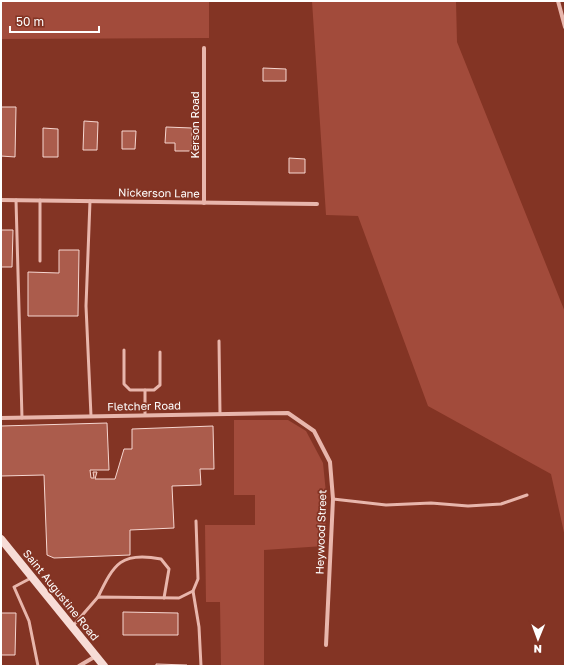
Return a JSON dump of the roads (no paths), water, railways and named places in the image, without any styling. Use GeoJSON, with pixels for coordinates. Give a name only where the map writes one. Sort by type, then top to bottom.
{"type":"FeatureCollection","features":[{"type":"Feature","properties":{"kind":"main road","name":"Saint Augustine Road"},"geometry":{"type":"LineString","coordinates":[[1,539],[104,666]]}},
{"type":"Feature","properties":{"kind":"street"},"geometry":{"type":"LineString","coordinates":[[558,1],[565,27]]}},
{"type":"Feature","properties":{"kind":"street","name":"Kerson Road"},"geometry":{"type":"LineString","coordinates":[[204,48],[204,203]]}},
{"type":"Feature","properties":{"kind":"street","name":"Nickerson Lane"},"geometry":{"type":"LineString","coordinates":[[1,200],[317,204]]}},
{"type":"Feature","properties":{"kind":"street","name":"Fletcher Road"},"geometry":{"type":"LineString","coordinates":[[1,418],[288,413]]}},
{"type":"Feature","properties":{"kind":"street","name":"Heywood Street"},"geometry":{"type":"LineString","coordinates":[[288,413],[314,431],[330,462],[333,499],[326,644]]}},
{"type":"Feature","properties":{"kind":"street"},"geometry":{"type":"LineString","coordinates":[[78,666],[96,656]]}},
{"type":"Feature","properties":{"kind":"lane"},"geometry":{"type":"LineString","coordinates":[[16,200],[22,418]]}},
{"type":"Feature","properties":{"kind":"lane"},"geometry":{"type":"LineString","coordinates":[[40,200],[40,262]]}},
{"type":"Feature","properties":{"kind":"lane"},"geometry":{"type":"LineString","coordinates":[[90,201],[86,306],[91,416]]}},
{"type":"Feature","properties":{"kind":"lane"},"geometry":{"type":"LineString","coordinates":[[219,341],[220,414]]}},
{"type":"Feature","properties":{"kind":"lane"},"geometry":{"type":"LineString","coordinates":[[124,350],[124,384],[130,390],[154,390],[160,385],[160,352]]}},
{"type":"Feature","properties":{"kind":"lane"},"geometry":{"type":"LineString","coordinates":[[145,390],[145,415]]}},
{"type":"Feature","properties":{"kind":"lane"},"geometry":{"type":"LineString","coordinates":[[333,499],[386,505],[431,503],[468,506],[501,504],[527,495]]}},
{"type":"Feature","properties":{"kind":"lane"},"geometry":{"type":"LineString","coordinates":[[196,521],[198,579],[193,591],[199,627],[201,666]]}},
{"type":"Feature","properties":{"kind":"lane"},"geometry":{"type":"LineString","coordinates":[[72,627],[98,597],[110,573],[118,563],[133,557],[148,556],[161,558],[169,569],[164,598]]}},
{"type":"Feature","properties":{"kind":"lane"},"geometry":{"type":"LineString","coordinates":[[33,578],[14,587],[29,621],[38,666]]}},
{"type":"Feature","properties":{"kind":"lane"},"geometry":{"type":"LineString","coordinates":[[98,597],[179,598],[193,591]]}}]}
